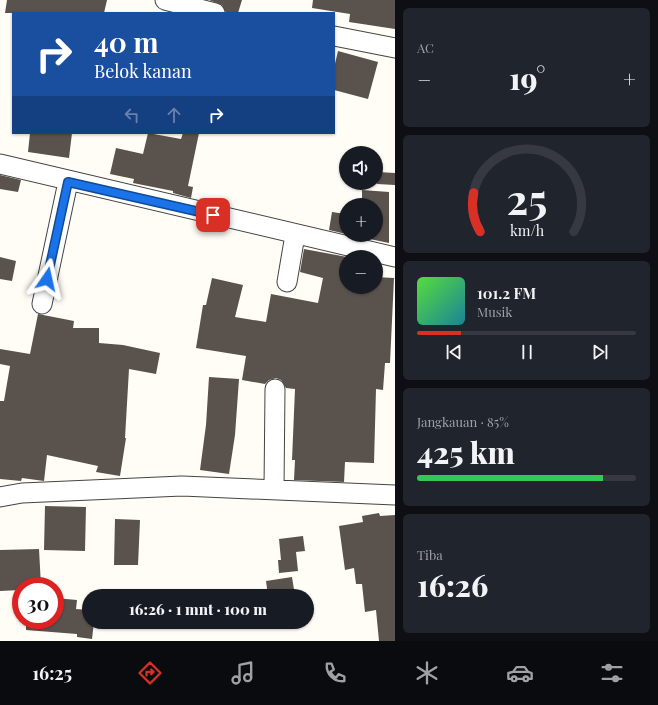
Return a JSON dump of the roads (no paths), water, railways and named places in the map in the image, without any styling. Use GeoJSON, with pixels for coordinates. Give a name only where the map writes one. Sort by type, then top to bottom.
{"type":"FeatureCollection","features":[{"type":"Feature","properties":{"kind":"street"},"geometry":{"type":"LineString","coordinates":[[166,0],[211,12]]}},
{"type":"Feature","properties":{"kind":"street"},"geometry":{"type":"LineString","coordinates":[[335,36],[395,48]]}},
{"type":"Feature","properties":{"kind":"street"},"geometry":{"type":"LineString","coordinates":[[0,164],[68,182],[395,257]]}},
{"type":"Feature","properties":{"kind":"street"},"geometry":{"type":"LineString","coordinates":[[42,304],[68,182]]}},
{"type":"Feature","properties":{"kind":"street"},"geometry":{"type":"LineString","coordinates":[[287,282],[295,234]]}},
{"type":"Feature","properties":{"kind":"street"},"geometry":{"type":"LineString","coordinates":[[274,489],[275,388]]}},
{"type":"Feature","properties":{"kind":"street"},"geometry":{"type":"LineString","coordinates":[[0,497],[22,493],[182,486],[395,495]]}}]}
